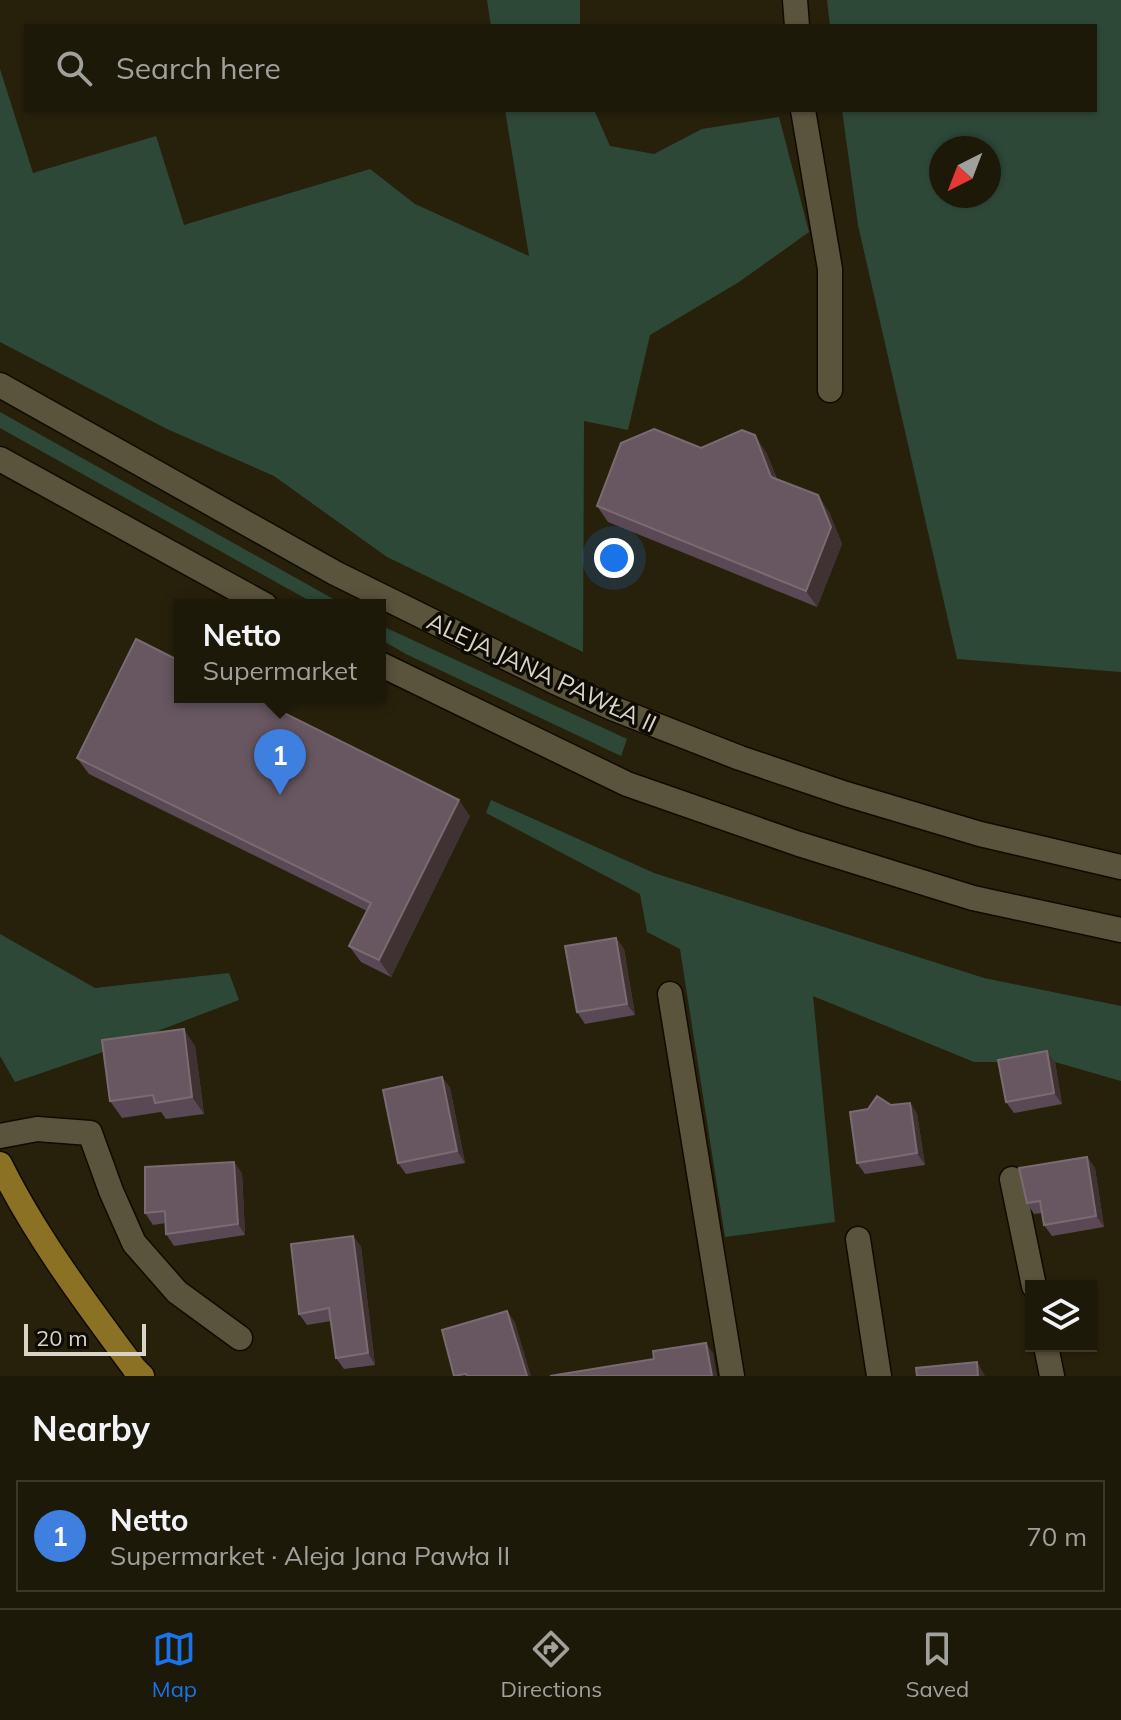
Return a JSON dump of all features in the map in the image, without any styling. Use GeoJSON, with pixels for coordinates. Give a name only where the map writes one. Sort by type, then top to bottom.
{"type":"FeatureCollection","features":[{"type":"Feature","properties":{"kind":"main road"},"geometry":{"type":"LineString","coordinates":[[0,1164],[15,1195],[75,1287],[142,1376]]}},
{"type":"Feature","properties":{"kind":"street"},"geometry":{"type":"LineString","coordinates":[[795,0],[797,24]]}},
{"type":"Feature","properties":{"kind":"street"},"geometry":{"type":"LineString","coordinates":[[803,112],[830,269],[830,390]]}},
{"type":"Feature","properties":{"kind":"street","name":"ALEJA JANA PAWŁA II"},"geometry":{"type":"LineString","coordinates":[[0,385],[335,573],[612,708],[740,758],[846,794],[980,834],[1121,867]]}},
{"type":"Feature","properties":{"kind":"street"},"geometry":{"type":"LineString","coordinates":[[0,459],[254,599]]}},
{"type":"Feature","properties":{"kind":"street"},"geometry":{"type":"LineString","coordinates":[[386,667],[627,784],[799,844],[973,898],[1121,930]]}},
{"type":"Feature","properties":{"kind":"street"},"geometry":{"type":"LineString","coordinates":[[670,994],[732,1376]]}},
{"type":"Feature","properties":{"kind":"street"},"geometry":{"type":"LineString","coordinates":[[0,1136],[37,1129],[90,1133],[134,1243],[177,1292],[240,1338]]}},
{"type":"Feature","properties":{"kind":"street"},"geometry":{"type":"LineString","coordinates":[[1012,1179],[1033,1280]]}},
{"type":"Feature","properties":{"kind":"street"},"geometry":{"type":"LineString","coordinates":[[858,1239],[879,1376]]}},
{"type":"Feature","properties":{"kind":"street"},"geometry":{"type":"LineString","coordinates":[[1047,1352],[1052,1376]]}},
{"type":"Feature","properties":{"kind":"green space"},"geometry":{"type":"Polygon","coordinates":[[[487,0],[580,0],[580,24],[491,24],[487,0]]]}},
{"type":"Feature","properties":{"kind":"green space"},"geometry":{"type":"Polygon","coordinates":[[[827,0],[1121,0],[1121,672],[957,659],[858,225],[842,112],[1097,112],[1097,24],[830,24],[827,0]]]}},
{"type":"Feature","properties":{"kind":"green space"},"geometry":{"type":"Polygon","coordinates":[[[0,69],[33,173],[156,136],[184,225],[370,169],[415,204],[529,256],[505,112],[595,112],[610,146],[654,154],[702,129],[779,117],[809,232],[739,282],[650,335],[628,430],[584,421],[583,652],[387,557],[274,476],[167,429],[0,342],[0,69]]]}},
{"type":"Feature","properties":{"kind":"green space"},"geometry":{"type":"Polygon","coordinates":[[[0,412],[333,599],[306,599],[0,428],[0,412]]]}},
{"type":"Feature","properties":{"kind":"green space"},"geometry":{"type":"Polygon","coordinates":[[[386,628],[627,739],[621,756],[386,642],[386,628]]]}},
{"type":"Feature","properties":{"kind":"green space"},"geometry":{"type":"Polygon","coordinates":[[[491,800],[654,873],[984,978],[1121,1006],[1121,1081],[1055,1062],[974,1062],[813,996],[835,1222],[725,1237],[680,949],[647,932],[640,894],[486,813],[491,800]]]}},
{"type":"Feature","properties":{"kind":"green space"},"geometry":{"type":"Polygon","coordinates":[[[0,934],[95,988],[229,973],[239,1000],[15,1082],[0,1056],[0,934]]]}},
{"type":"Feature","properties":{"kind":"building"},"geometry":{"type":"Polygon","coordinates":[[[654,429],[701,448],[742,430],[755,435],[771,477],[818,495],[831,527],[806,591],[597,506],[621,443],[654,429]]]}},
{"type":"Feature","properties":{"kind":"building"},"geometry":{"type":"Polygon","coordinates":[[[136,639],[174,658],[174,703],[264,703],[459,800],[379,960],[349,946],[371,903],[77,758],[136,639]]]}},
{"type":"Feature","properties":{"kind":"building"},"geometry":{"type":"Polygon","coordinates":[[[616,938],[627,1004],[577,1012],[565,946],[616,938]]]}},
{"type":"Feature","properties":{"kind":"building"},"geometry":{"type":"Polygon","coordinates":[[[184,1029],[192,1097],[155,1103],[153,1095],[110,1101],[102,1040],[184,1029]]]}},
{"type":"Feature","properties":{"kind":"building"},"geometry":{"type":"Polygon","coordinates":[[[1047,1051],[1054,1093],[1006,1102],[998,1060],[1047,1051]]]}},
{"type":"Feature","properties":{"kind":"building"},"geometry":{"type":"Polygon","coordinates":[[[442,1077],[457,1151],[398,1163],[383,1090],[442,1077]]]}},
{"type":"Feature","properties":{"kind":"building"},"geometry":{"type":"Polygon","coordinates":[[[877,1096],[891,1105],[910,1103],[917,1153],[857,1163],[850,1112],[868,1109],[877,1096]]]}},
{"type":"Feature","properties":{"kind":"building"},"geometry":{"type":"Polygon","coordinates":[[[1087,1157],[1096,1216],[1044,1225],[1040,1201],[1027,1203],[1019,1168],[1087,1157]]]}},
{"type":"Feature","properties":{"kind":"building"},"geometry":{"type":"Polygon","coordinates":[[[234,1162],[238,1224],[166,1234],[165,1211],[145,1213],[145,1167],[234,1162]]]}},
{"type":"Feature","properties":{"kind":"building"},"geometry":{"type":"Polygon","coordinates":[[[353,1236],[368,1353],[336,1358],[329,1308],[299,1314],[291,1244],[353,1236]]]}},
{"type":"Feature","properties":{"kind":"building"},"geometry":{"type":"Polygon","coordinates":[[[507,1311],[527,1376],[454,1376],[442,1330],[507,1311]]]}},
{"type":"Feature","properties":{"kind":"building"},"geometry":{"type":"Polygon","coordinates":[[[706,1343],[712,1376],[550,1376],[654,1359],[653,1351],[706,1343]]]}},
{"type":"Feature","properties":{"kind":"building"},"geometry":{"type":"Polygon","coordinates":[[[977,1362],[978,1376],[917,1376],[916,1368],[977,1362]]]}},
{"type":"Feature","properties":{"kind":"place","name":"Netto"},"geometry":{"type":"Point","coordinates":[280,795]}}]}
